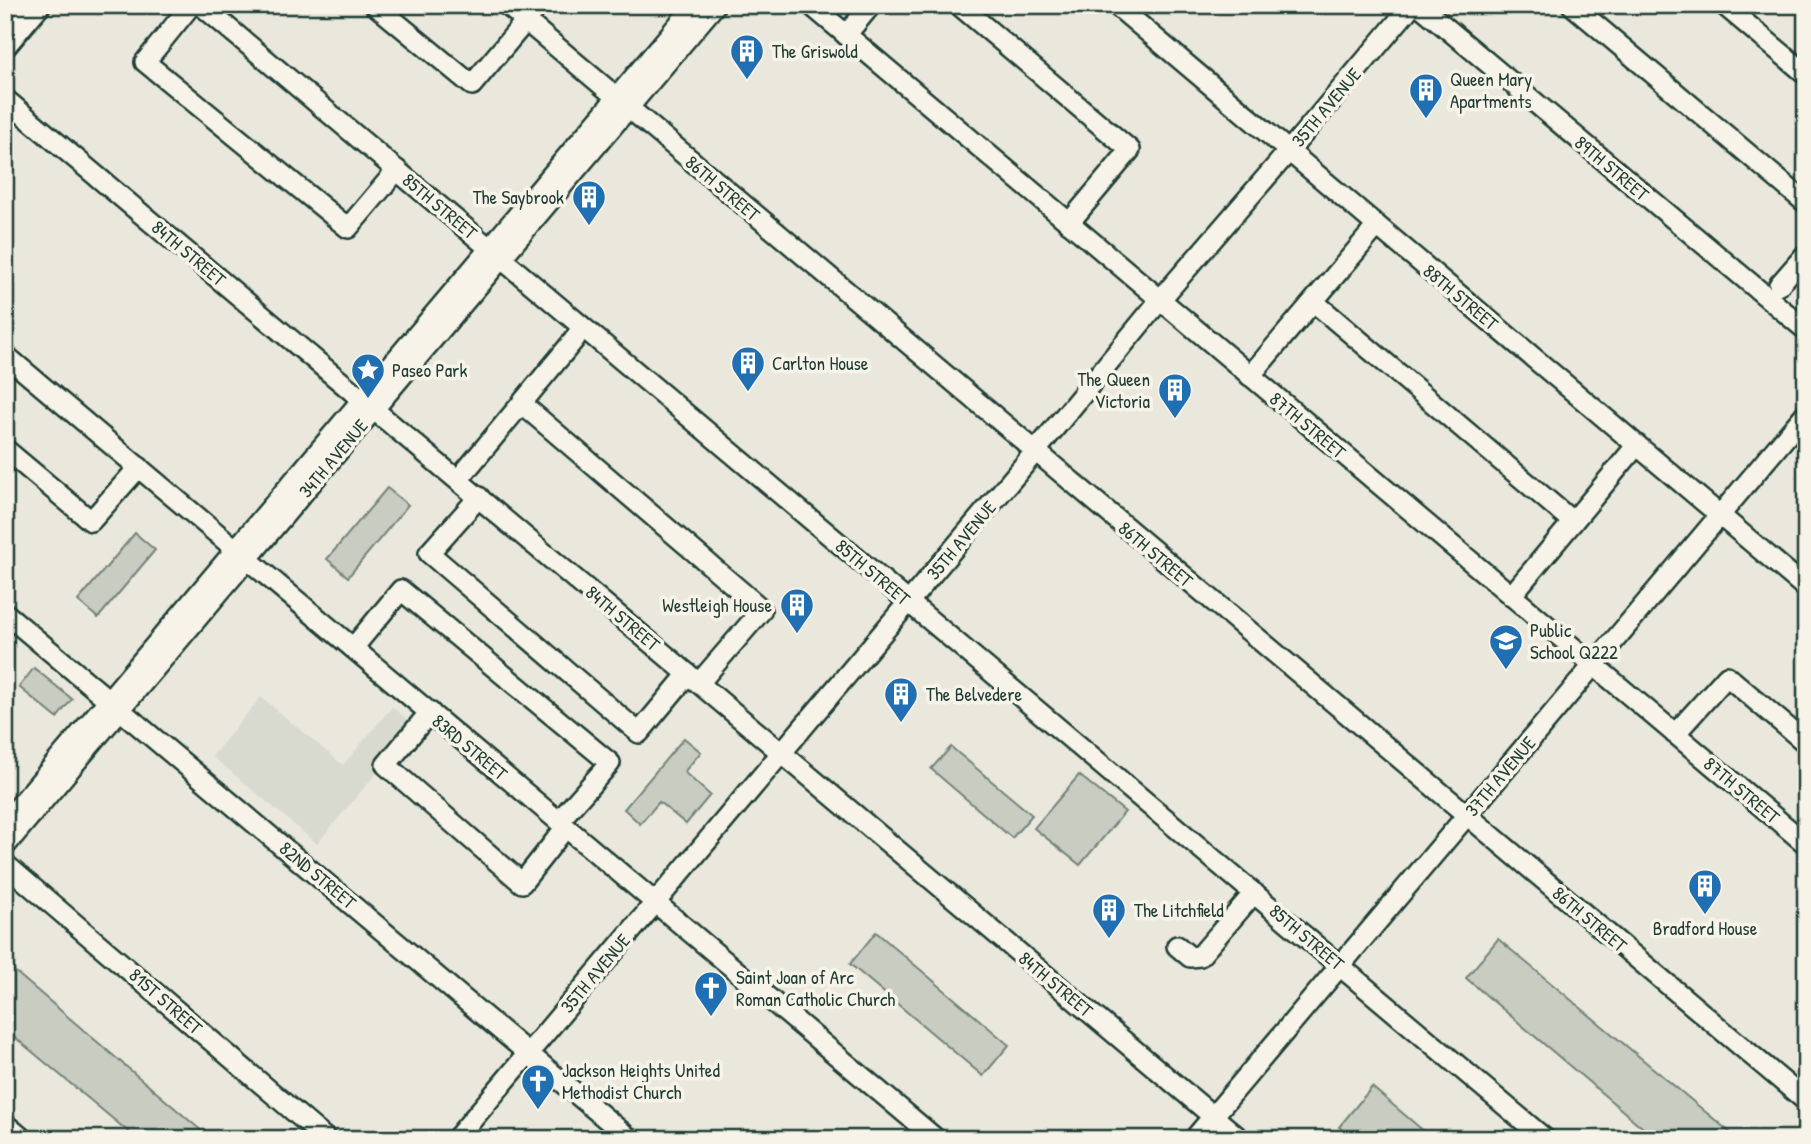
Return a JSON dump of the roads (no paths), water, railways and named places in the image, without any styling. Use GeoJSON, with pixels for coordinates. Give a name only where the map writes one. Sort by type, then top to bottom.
{"type":"FeatureCollection","features":[{"type":"Feature","properties":{"kind":"main road"},"geometry":{"type":"LineString","coordinates":[[5,43],[37,5]]}},
{"type":"Feature","properties":{"kind":"street"},"geometry":{"type":"LineString","coordinates":[[191,5],[145,62],[348,228],[397,170]]}},
{"type":"Feature","properties":{"kind":"street","name":"85TH STREET"},"geometry":{"type":"LineString","coordinates":[[201,5],[1545,1139]]}},
{"type":"Feature","properties":{"kind":"street"},"geometry":{"type":"LineString","coordinates":[[375,5],[472,85],[539,5]]}},
{"type":"Feature","properties":{"kind":"street","name":"86TH STREET"},"geometry":{"type":"LineString","coordinates":[[507,5],[1806,1101]]}},
{"type":"Feature","properties":{"kind":"street","name":"34TH AVENUE"},"geometry":{"type":"LineString","coordinates":[[622,103],[695,5]]}},
{"type":"Feature","properties":{"kind":"street","name":"34TH AVENUE"},"geometry":{"type":"LineString","coordinates":[[5,846],[115,705],[495,253],[622,103],[715,5]]}},
{"type":"Feature","properties":{"kind":"street","name":"87TH STREET"},"geometry":{"type":"LineString","coordinates":[[811,5],[1806,844]]}},
{"type":"Feature","properties":{"kind":"street"},"geometry":{"type":"LineString","coordinates":[[846,35],[871,5]]}},
{"type":"Feature","properties":{"kind":"street"},"geometry":{"type":"LineString","coordinates":[[959,5],[1130,150],[1069,223]]}},
{"type":"Feature","properties":{"kind":"street","name":"88TH STREET"},"geometry":{"type":"LineString","coordinates":[[1116,5],[1806,588]]}},
{"type":"Feature","properties":{"kind":"street","name":"35TH AVENUE"},"geometry":{"type":"LineString","coordinates":[[456,1139],[1160,300],[1412,5]]}},
{"type":"Feature","properties":{"kind":"street","name":"89TH STREET"},"geometry":{"type":"LineString","coordinates":[[1419,5],[1806,330]]}},
{"type":"Feature","properties":{"kind":"street"},"geometry":{"type":"LineString","coordinates":[[1572,5],[1806,203]]}},
{"type":"Feature","properties":{"kind":"street"},"geometry":{"type":"LineString","coordinates":[[1724,5],[1806,74]]}},
{"type":"Feature","properties":{"kind":"street","name":"84TH STREET"},"geometry":{"type":"LineString","coordinates":[[5,99],[1240,1139]]}},
{"type":"Feature","properties":{"kind":"street"},"geometry":{"type":"LineString","coordinates":[[1250,376],[1377,226]]}},
{"type":"Feature","properties":{"kind":"street"},"geometry":{"type":"LineString","coordinates":[[1779,285],[1806,254]]}},
{"type":"Feature","properties":{"kind":"street"},"geometry":{"type":"LineString","coordinates":[[1314,302],[1573,522]]}},
{"type":"Feature","properties":{"kind":"street"},"geometry":{"type":"LineString","coordinates":[[458,480],[582,327]]}},
{"type":"Feature","properties":{"kind":"street","name":"83RD STREET"},"geometry":{"type":"LineString","coordinates":[[5,355],[936,1139]]}},
{"type":"Feature","properties":{"kind":"street"},"geometry":{"type":"LineString","coordinates":[[479,497],[429,553],[639,733],[761,611],[522,404]]}},
{"type":"Feature","properties":{"kind":"street","name":"37TH AVENUE"},"geometry":{"type":"LineString","coordinates":[[1194,1139],[1806,413]]}},
{"type":"Feature","properties":{"kind":"street"},"geometry":{"type":"LineString","coordinates":[[1511,596],[1637,445]]}},
{"type":"Feature","properties":{"kind":"street"},"geometry":{"type":"LineString","coordinates":[[5,449],[91,521],[139,467]]}},
{"type":"Feature","properties":{"kind":"street"},"geometry":{"type":"LineString","coordinates":[[353,648],[401,590],[610,763],[562,824],[522,883],[386,765],[430,712]]}},
{"type":"Feature","properties":{"kind":"street","name":"82ND STREET"},"geometry":{"type":"LineString","coordinates":[[5,613],[630,1139]]}},
{"type":"Feature","properties":{"kind":"street"},"geometry":{"type":"LineString","coordinates":[[1675,734],[1727,676],[1806,743]]}},
{"type":"Feature","properties":{"kind":"street","name":"34TH AVENUE"},"geometry":{"type":"LineString","coordinates":[[5,823],[115,705]]}},
{"type":"Feature","properties":{"kind":"street","name":"81ST STREET"},"geometry":{"type":"LineString","coordinates":[[5,864],[326,1139]]}},
{"type":"Feature","properties":{"kind":"street"},"geometry":{"type":"LineString","coordinates":[[1177,946],[1190,957],[1200,957],[1254,893]]}},
{"type":"Feature","properties":{"kind":"street"},"geometry":{"type":"LineString","coordinates":[[5,1124],[23,1139]]}},
{"type":"Feature","properties":{"kind":"place","name":"The Griswold"},"geometry":{"type":"Point","coordinates":[747,81]}},
{"type":"Feature","properties":{"kind":"place","name":"Queen Mary Apartments"},"geometry":{"type":"Point","coordinates":[1426,120]}},
{"type":"Feature","properties":{"kind":"place","name":"The Saybrook"},"geometry":{"type":"Point","coordinates":[589,227]}},
{"type":"Feature","properties":{"kind":"place","name":"Carlton House"},"geometry":{"type":"Point","coordinates":[748,393]}},
{"type":"Feature","properties":{"kind":"place","name":"Paseo Park"},"geometry":{"type":"Point","coordinates":[368,400]}},
{"type":"Feature","properties":{"kind":"place","name":"The Queen Victoria"},"geometry":{"type":"Point","coordinates":[1175,420]}},
{"type":"Feature","properties":{"kind":"place","name":"Westleigh House"},"geometry":{"type":"Point","coordinates":[797,635]}},
{"type":"Feature","properties":{"kind":"place","name":"Public School Q222"},"geometry":{"type":"Point","coordinates":[1506,671]}},
{"type":"Feature","properties":{"kind":"place","name":"The Belvedere"},"geometry":{"type":"Point","coordinates":[901,724]}},
{"type":"Feature","properties":{"kind":"place","name":"Bradford House"},"geometry":{"type":"Point","coordinates":[1705,916]}},
{"type":"Feature","properties":{"kind":"place","name":"The Litchfield"},"geometry":{"type":"Point","coordinates":[1109,940]}},
{"type":"Feature","properties":{"kind":"place","name":"Saint Joan of Arc Roman Catholic Church"},"geometry":{"type":"Point","coordinates":[711,1018]}},
{"type":"Feature","properties":{"kind":"place","name":"Jackson Heights United Methodist Church"},"geometry":{"type":"Point","coordinates":[538,1111]}}]}
